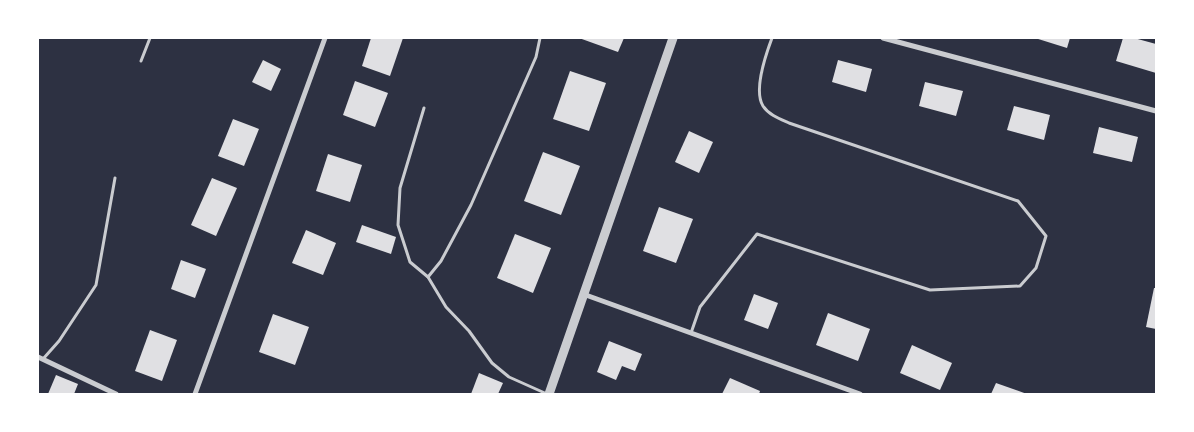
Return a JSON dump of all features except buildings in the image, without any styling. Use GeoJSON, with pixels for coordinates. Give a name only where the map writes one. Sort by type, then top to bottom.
{"type":"FeatureCollection","features":[{"type":"Feature","properties":{"kind":"street"},"geometry":{"type":"LineString","coordinates":[[195,394],[325,38]]}},
{"type":"Feature","properties":{"kind":"street"},"geometry":{"type":"LineString","coordinates":[[549,394],[673,38]]}},
{"type":"Feature","properties":{"kind":"street"},"geometry":{"type":"LineString","coordinates":[[883,38],[1156,111]]}},
{"type":"Feature","properties":{"kind":"street"},"geometry":{"type":"LineString","coordinates":[[584,294],[860,394]]}},
{"type":"Feature","properties":{"kind":"street"},"geometry":{"type":"LineString","coordinates":[[40,358],[116,394]]}},
{"type":"Feature","properties":{"kind":"lane"},"geometry":{"type":"LineString","coordinates":[[142,61],[150,38]]}},
{"type":"Feature","properties":{"kind":"lane"},"geometry":{"type":"LineString","coordinates":[[428,278],[441,261],[471,205],[536,57],[540,38]]}},
{"type":"Feature","properties":{"kind":"lane"},"geometry":{"type":"LineString","coordinates":[[691,333],[700,307],[757,234],[930,290],[1020,286],[1036,268],[1046,236],[1018,201],[789,124],[774,117],[762,105],[760,93],[760,78],[772,38]]}},
{"type":"Feature","properties":{"kind":"lane"},"geometry":{"type":"LineString","coordinates":[[424,108],[400,188],[398,225],[410,262],[428,278],[446,307],[469,331],[492,363],[509,377],[549,394]]}},
{"type":"Feature","properties":{"kind":"lane"},"geometry":{"type":"LineString","coordinates":[[40,358],[60,341],[96,285],[115,178]]}}]}
